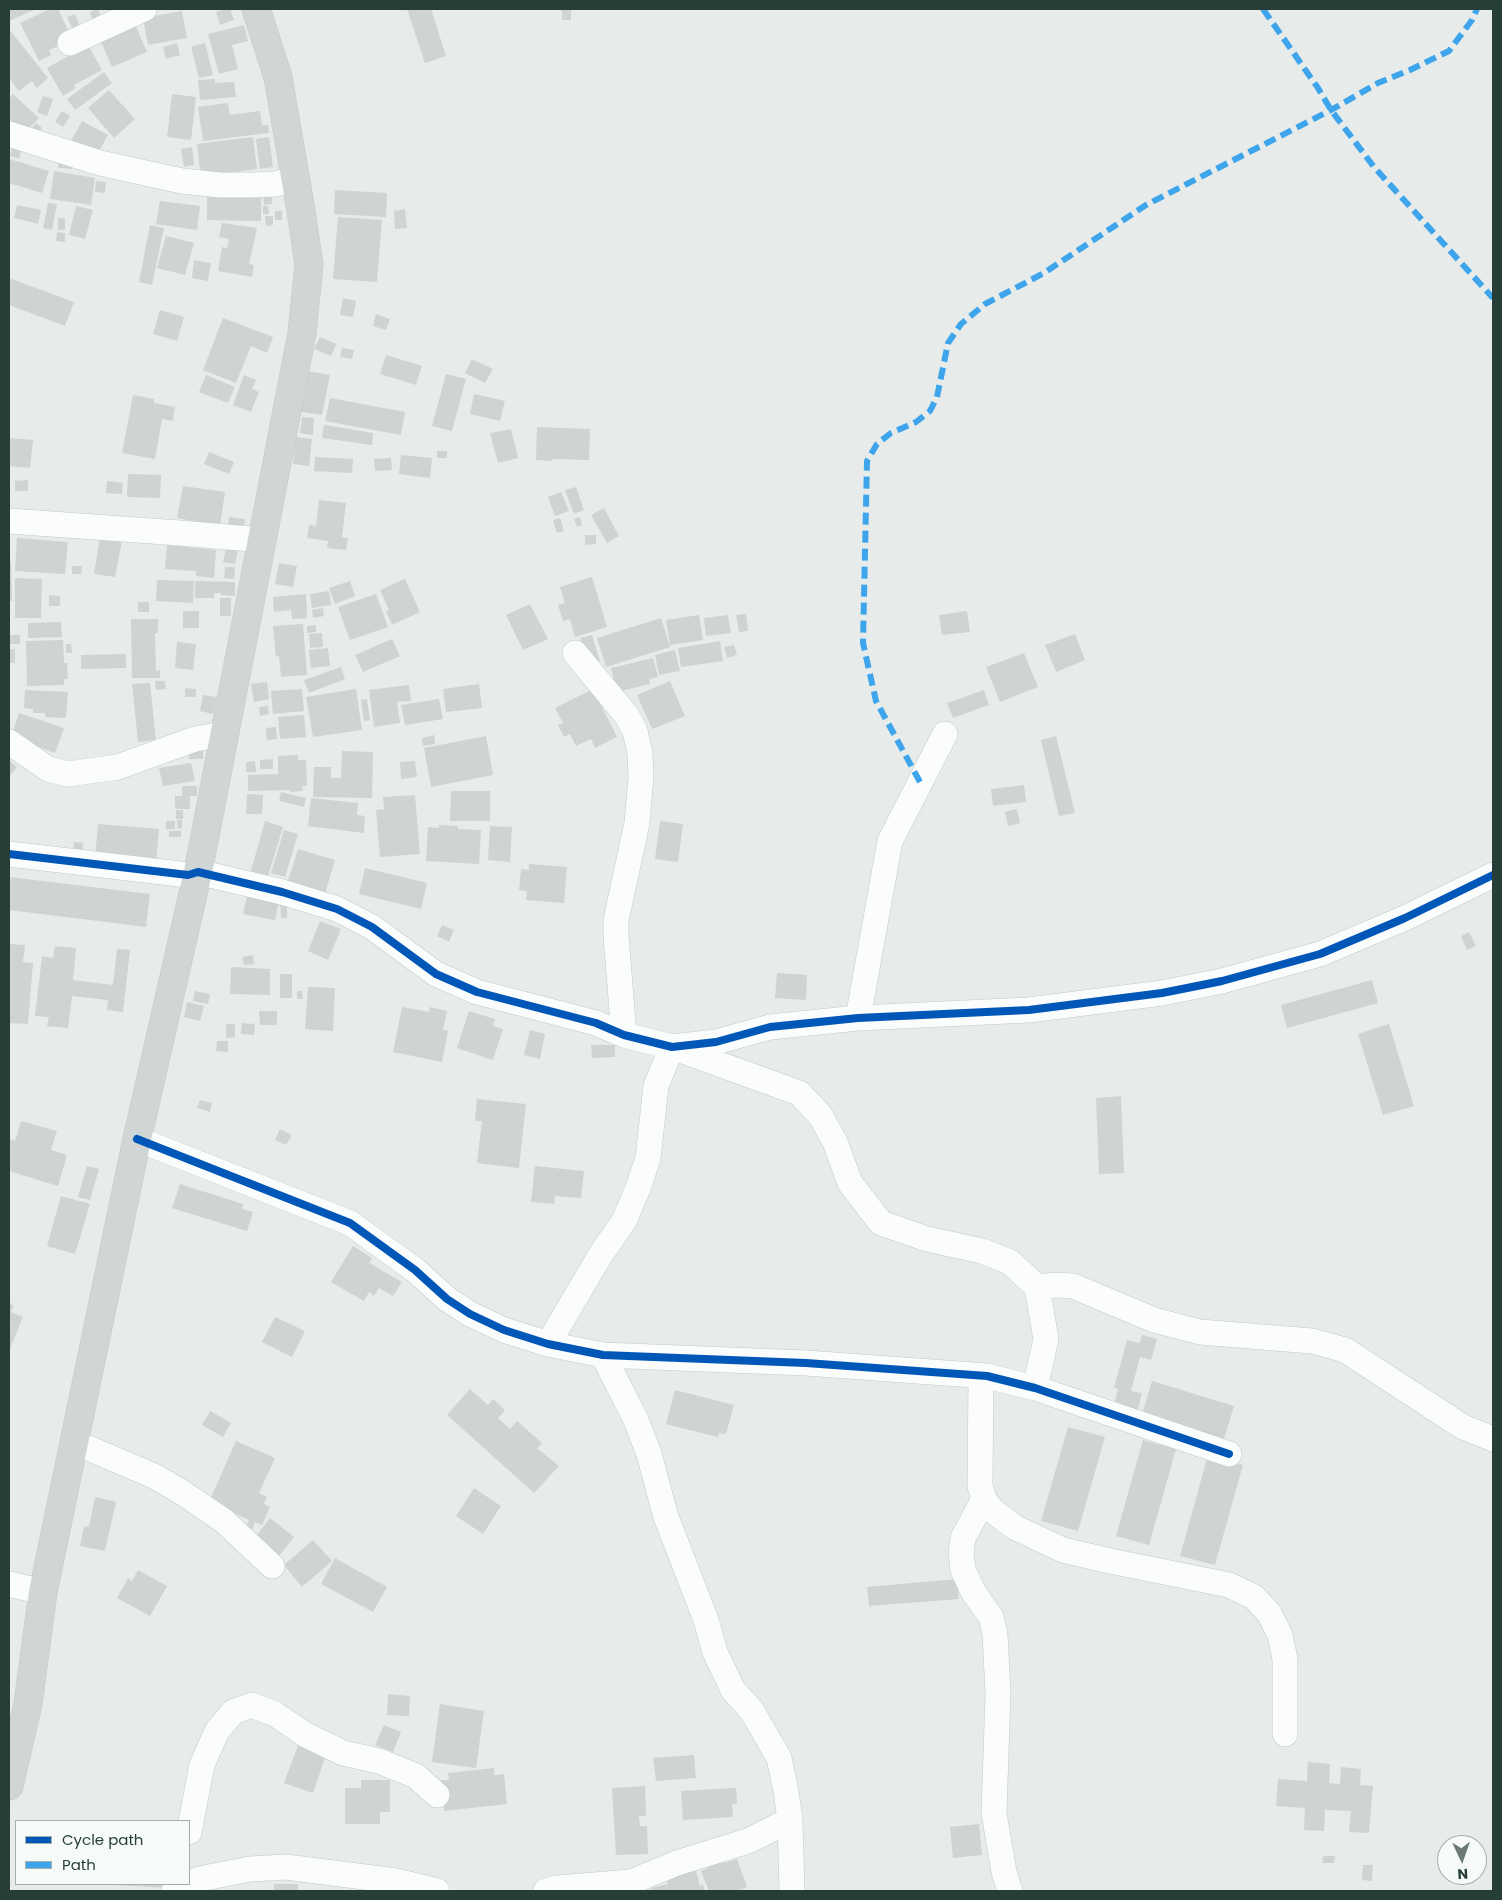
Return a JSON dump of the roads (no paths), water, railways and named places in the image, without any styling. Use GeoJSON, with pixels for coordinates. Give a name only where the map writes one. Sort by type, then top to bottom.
{"type":"FeatureCollection","features":[{"type":"Feature","properties":{"kind":"main road"},"geometry":{"type":"LineString","coordinates":[[9,1786],[28,1704],[43,1592],[137,1139],[198,872],[302,333],[309,265],[278,77],[256,9]]}},
{"type":"Feature","properties":{"kind":"street"},"geometry":{"type":"LineString","coordinates":[[70,43],[144,9]]}},
{"type":"Feature","properties":{"kind":"street"},"geometry":{"type":"LineString","coordinates":[[9,134],[100,163],[182,182],[252,185],[276,184],[296,178]]}},
{"type":"Feature","properties":{"kind":"street"},"geometry":{"type":"LineString","coordinates":[[9,521],[262,540]]}},
{"type":"Feature","properties":{"kind":"street"},"geometry":{"type":"LineString","coordinates":[[575,653],[627,716],[635,731],[640,753],[641,777],[637,822],[616,920],[624,1035]]}},
{"type":"Feature","properties":{"kind":"street"},"geometry":{"type":"LineString","coordinates":[[9,742],[48,769],[68,774],[118,767],[195,739],[224,734]]}},
{"type":"Feature","properties":{"kind":"street"},"geometry":{"type":"LineString","coordinates":[[858,1018],[890,841],[945,734]]}},
{"type":"Feature","properties":{"kind":"street"},"geometry":{"type":"LineString","coordinates":[[9,854],[188,875],[198,872],[282,892],[337,909],[372,927],[436,974],[469,988],[596,1023],[624,1035],[672,1046],[799,1093],[820,1115],[835,1142],[850,1182],[881,1223],[927,1238],[982,1251],[1010,1262],[1038,1287],[1046,1339],[1035,1388]]}},
{"type":"Feature","properties":{"kind":"street"},"geometry":{"type":"LineString","coordinates":[[672,1046],[716,1042],[770,1027],[858,1018],[1029,1010],[1162,994],[1222,981],[1320,954],[1405,918],[1493,875]]}},
{"type":"Feature","properties":{"kind":"street"},"geometry":{"type":"LineString","coordinates":[[548,1344],[601,1254],[624,1221],[638,1188],[648,1158],[656,1086],[672,1046]]}},
{"type":"Feature","properties":{"kind":"street"},"geometry":{"type":"LineString","coordinates":[[137,1139],[350,1223],[415,1270],[447,1299],[470,1314],[504,1330],[548,1344],[603,1355],[806,1363],[981,1376],[1035,1388],[1229,1454]]}},
{"type":"Feature","properties":{"kind":"street"},"geometry":{"type":"LineString","coordinates":[[1038,1287],[1073,1286],[1154,1320],[1200,1332],[1312,1341],[1345,1350],[1464,1427],[1493,1439]]}},
{"type":"Feature","properties":{"kind":"street"},"geometry":{"type":"LineString","coordinates":[[603,1355],[636,1420],[650,1454],[666,1517],[706,1620],[715,1652],[733,1690],[752,1711],[779,1758],[790,1820],[792,1891]]}},
{"type":"Feature","properties":{"kind":"street"},"geometry":{"type":"LineString","coordinates":[[981,1376],[980,1486],[984,1499],[992,1510],[1014,1527],[1063,1550],[1230,1585],[1254,1596],[1269,1613],[1280,1635],[1286,1659],[1285,1734]]}},
{"type":"Feature","properties":{"kind":"street"},"geometry":{"type":"LineString","coordinates":[[74,1442],[146,1472],[183,1493],[224,1521],[272,1566]]}},
{"type":"Feature","properties":{"kind":"street"},"geometry":{"type":"LineString","coordinates":[[984,1499],[963,1538],[961,1553],[964,1570],[974,1593],[991,1617],[995,1634],[998,1694],[994,1814],[1004,1872],[1010,1891]]}},
{"type":"Feature","properties":{"kind":"street"},"geometry":{"type":"LineString","coordinates":[[9,1584],[43,1592]]}},
{"type":"Feature","properties":{"kind":"street"},"geometry":{"type":"LineString","coordinates":[[190,1827],[202,1765],[217,1731],[233,1712],[252,1705],[275,1714],[306,1735],[344,1753],[379,1761],[416,1776],[437,1795]]}},
{"type":"Feature","properties":{"kind":"street"},"geometry":{"type":"LineString","coordinates":[[546,1891],[558,1888],[631,1882],[677,1863],[748,1841],[790,1820]]}},
{"type":"Feature","properties":{"kind":"street"},"geometry":{"type":"LineString","coordinates":[[190,1883],[199,1879],[250,1870],[286,1867],[396,1881],[437,1891]]}}]}
